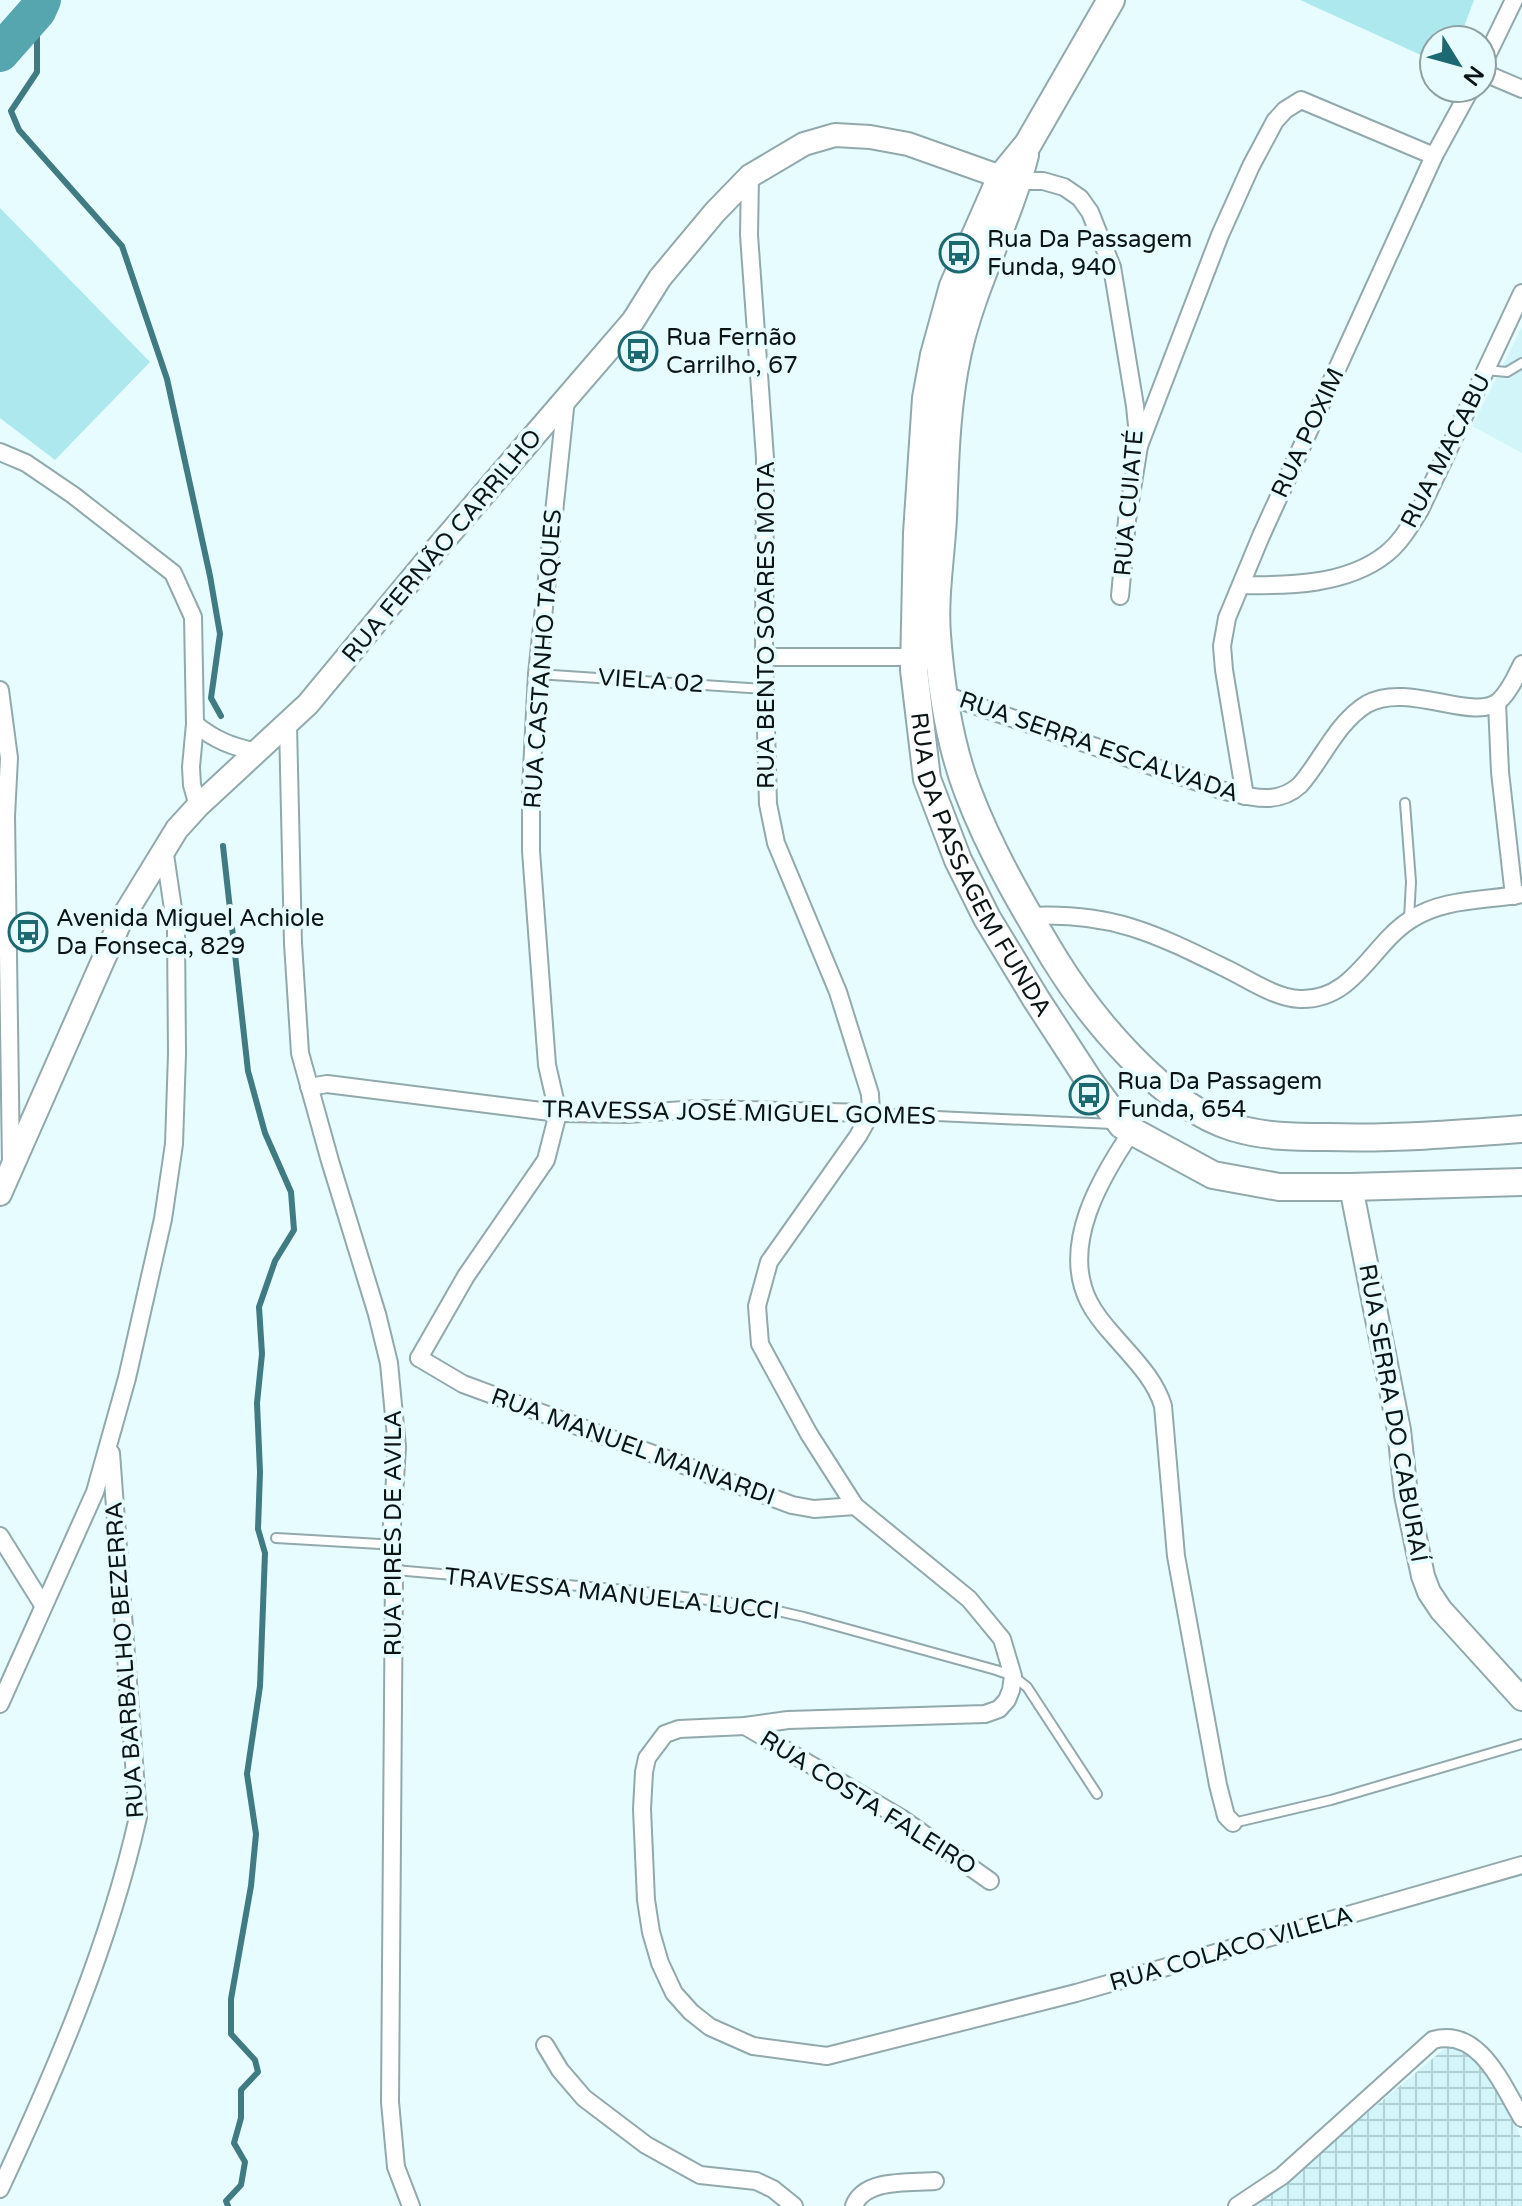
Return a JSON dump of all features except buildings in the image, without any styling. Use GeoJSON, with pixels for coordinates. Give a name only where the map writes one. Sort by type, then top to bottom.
{"type":"FeatureCollection","features":[{"type":"Feature","properties":{"kind":"main road"},"geometry":{"type":"LineString","coordinates":[[1010,179],[1111,0]]}},
{"type":"Feature","properties":{"kind":"main road","name":"RUA DA PASSAGEM FUNDA"},"geometry":{"type":"LineString","coordinates":[[1010,179],[953,286],[934,355],[926,398],[917,533],[914,657],[927,779],[953,847],[987,918],[1083,1070],[1127,1128],[1213,1175],[1279,1187],[1522,1182]]}},
{"type":"Feature","properties":{"kind":"main road","name":"RUA DA PASSAGEM FUNDA"},"geometry":{"type":"LineString","coordinates":[[1010,179],[958,353],[946,444],[937,633],[953,742],[967,790],[998,859],[1077,995],[1150,1076],[1189,1105],[1227,1126],[1267,1136],[1361,1138],[1522,1129]]}},
{"type":"Feature","properties":{"kind":"street"},"geometry":{"type":"LineString","coordinates":[[1498,34],[1514,0]]}},
{"type":"Feature","properties":{"kind":"street"},"geometry":{"type":"LineString","coordinates":[[1498,77],[1522,89]]}},
{"type":"Feature","properties":{"kind":"street"},"geometry":{"type":"LineString","coordinates":[[1139,446],[1220,235],[1251,166],[1275,121],[1285,110],[1301,100],[1434,156]]}},
{"type":"Feature","properties":{"kind":"street","name":"RUA POXIM"},"geometry":{"type":"LineString","coordinates":[[1245,796],[1222,646],[1227,618],[1261,536],[1434,156],[1462,104]]}},
{"type":"Feature","properties":{"kind":"street","name":"RUA FERNÃO CARRILHO"},"geometry":{"type":"LineString","coordinates":[[0,1194],[120,922],[177,829],[198,806],[288,725],[633,321],[660,278],[715,212],[750,176],[804,144],[835,135],[908,144],[1010,179]]}},
{"type":"Feature","properties":{"kind":"street","name":"RUA BENTO SOARES MOTA"},"geometry":{"type":"LineString","coordinates":[[750,176],[749,235],[765,458],[764,657],[768,804],[776,843],[838,992],[870,1094],[871,1113]]}},
{"type":"Feature","properties":{"kind":"street","name":"RUA CUIATÉ"},"geometry":{"type":"LineString","coordinates":[[1010,179],[1043,181],[1064,187],[1080,198],[1090,212],[1112,267],[1139,446],[1127,520],[1120,596]]}},
{"type":"Feature","properties":{"kind":"street","name":"RUA MACABU"},"geometry":{"type":"LineString","coordinates":[[1241,585],[1315,581],[1353,571],[1371,564],[1401,540],[1420,510],[1522,293]]}},
{"type":"Feature","properties":{"kind":"street","name":"RUA CASTANHO TAQUES"},"geometry":{"type":"LineString","coordinates":[[419,1358],[466,1276],[546,1160],[558,1113],[547,1065],[531,851],[537,674],[566,399]]}},
{"type":"Feature","properties":{"kind":"street"},"geometry":{"type":"LineString","coordinates":[[0,452],[26,463],[73,495],[173,573],[193,617],[195,724],[191,767],[198,806]]}},
{"type":"Feature","properties":{"kind":"street"},"geometry":{"type":"LineString","coordinates":[[764,657],[914,657]]}},
{"type":"Feature","properties":{"kind":"street"},"geometry":{"type":"LineString","coordinates":[[1029,916],[1066,914],[1101,918],[1156,934],[1297,1000],[1318,998],[1359,974],[1409,920],[1426,911],[1455,902],[1518,895],[1500,772],[1497,703],[1522,664]]}},
{"type":"Feature","properties":{"kind":"street"},"geometry":{"type":"LineString","coordinates":[[0,690],[9,758],[3,815],[11,1168]]}},
{"type":"Feature","properties":{"kind":"street","name":"RUA SERRA ESCALVADA"},"geometry":{"type":"LineString","coordinates":[[945,695],[1245,796],[1271,799],[1294,790],[1354,715],[1381,698],[1422,697],[1477,709],[1497,703]]}},
{"type":"Feature","properties":{"kind":"street"},"geometry":{"type":"LineString","coordinates":[[195,724],[216,740],[234,748],[258,752]]}},
{"type":"Feature","properties":{"kind":"street","name":"RUA PIRES DE AVILA"},"geometry":{"type":"LineString","coordinates":[[288,725],[293,943],[300,1053],[377,1314],[389,1363],[397,1447],[391,1542],[394,1570],[390,2102],[396,2167],[411,2206]]}},
{"type":"Feature","properties":{"kind":"street"},"geometry":{"type":"LineString","coordinates":[[0,1704],[95,1492],[111,1442],[163,1219],[174,1144],[177,1054],[176,929],[164,848]]}},
{"type":"Feature","properties":{"kind":"street","name":"TRAVESSA JOSÉ MIGUEL GOMES"},"geometry":{"type":"LineString","coordinates":[[309,1087],[327,1084],[558,1113],[628,1114],[698,1109],[871,1113]]}},
{"type":"Feature","properties":{"kind":"street"},"geometry":{"type":"LineString","coordinates":[[745,1726],[788,1720],[880,1715],[985,1714],[999,1709],[1007,1700],[1013,1676],[1002,1639],[969,1599],[855,1506],[809,1434],[760,1344],[757,1306],[769,1262],[871,1113]]}},
{"type":"Feature","properties":{"kind":"street"},"geometry":{"type":"LineString","coordinates":[[1127,1128],[1096,1193],[1080,1238],[1082,1280],[1088,1301],[1101,1321],[1159,1390],[1176,1556],[1192,1650],[1220,1794],[1226,1816],[1233,1823]]}},
{"type":"Feature","properties":{"kind":"street","name":"RUA SERRA DO CABURAÍ"},"geometry":{"type":"LineString","coordinates":[[1351,1187],[1399,1430],[1406,1495],[1423,1576],[1441,1610],[1522,1699]]}},
{"type":"Feature","properties":{"kind":"street"},"geometry":{"type":"LineString","coordinates":[[389,1363],[419,1358]]}},
{"type":"Feature","properties":{"kind":"street","name":"RUA MANUEL MAINARDI"},"geometry":{"type":"LineString","coordinates":[[419,1358],[463,1384],[792,1505],[814,1509],[855,1506]]}},
{"type":"Feature","properties":{"kind":"street","name":"RUA BARBALHO BEZERRA"},"geometry":{"type":"LineString","coordinates":[[0,2189],[44,2094],[105,1937],[126,1871],[138,1817],[111,1442]]}},
{"type":"Feature","properties":{"kind":"street"},"geometry":{"type":"LineString","coordinates":[[0,1536],[43,1605]]}},
{"type":"Feature","properties":{"kind":"street","name":"RUA COSTA FALEIRO"},"geometry":{"type":"LineString","coordinates":[[745,1726],[901,1818],[990,1881]]}},
{"type":"Feature","properties":{"kind":"street","name":"RUA COLACO VILELA"},"geometry":{"type":"LineString","coordinates":[[745,1726],[679,1729],[665,1734],[647,1758],[642,1809],[646,1900],[660,1963],[674,1993],[691,2012],[710,2027],[753,2046],[786,2052],[827,2056],[1076,1993],[1522,1865]]}},
{"type":"Feature","properties":{"kind":"street"},"geometry":{"type":"LineString","coordinates":[[1237,2206],[1282,2176],[1433,2040],[1460,2038],[1482,2054],[1522,2118]]}},
{"type":"Feature","properties":{"kind":"street"},"geometry":{"type":"LineString","coordinates":[[545,2045],[560,2070],[584,2098],[646,2145],[700,2175],[756,2181],[773,2189],[794,2206]]}},
{"type":"Feature","properties":{"kind":"street"},"geometry":{"type":"LineString","coordinates":[[854,2206],[865,2191],[880,2186],[935,2181]]}},
{"type":"Feature","properties":{"kind":"lane"},"geometry":{"type":"LineString","coordinates":[[1486,370],[1507,372],[1522,363]]}},
{"type":"Feature","properties":{"kind":"lane","name":"VIELA 02"},"geometry":{"type":"LineString","coordinates":[[537,674],[765,689]]}},
{"type":"Feature","properties":{"kind":"lane"},"geometry":{"type":"LineString","coordinates":[[1405,803],[1411,882],[1409,920]]}},
{"type":"Feature","properties":{"kind":"lane","name":"TRAVESSA JOSÉ MIGUEL GOMES"},"geometry":{"type":"LineString","coordinates":[[871,1113],[1127,1128]]}},
{"type":"Feature","properties":{"kind":"lane"},"geometry":{"type":"LineString","coordinates":[[276,1538],[391,1542]]}},
{"type":"Feature","properties":{"kind":"lane","name":"TRAVESSA MANUELA LUCCI"},"geometry":{"type":"LineString","coordinates":[[394,1570],[636,1591],[756,1606],[1013,1676]]}},
{"type":"Feature","properties":{"kind":"lane"},"geometry":{"type":"LineString","coordinates":[[1013,1676],[1041,1704],[1097,1794]]}},
{"type":"Feature","properties":{"kind":"lane"},"geometry":{"type":"LineString","coordinates":[[1233,1823],[1331,1800],[1522,1744]]}},
{"type":"Feature","properties":{"kind":"shaded area"},"geometry":{"type":"Polygon","coordinates":[[[1300,0],[1474,0],[1465,24],[1418,24],[1418,54],[1300,0]]]}},
{"type":"Feature","properties":{"kind":"shaded area"},"geometry":{"type":"Polygon","coordinates":[[[0,208],[150,362],[55,460],[0,418],[0,208]]]}},
{"type":"Feature","properties":{"kind":"shaded area"},"geometry":{"type":"Polygon","coordinates":[[[1522,327],[1522,453],[1472,426],[1522,327]]]}},
{"type":"Feature","properties":{"kind":"shaded area"},"geometry":{"type":"Polygon","coordinates":[[[1449,2045],[1485,2058],[1522,2140],[1522,2206],[1256,2206],[1449,2045]]]}},
{"type":"Feature","properties":{"kind":"waterway"},"geometry":{"type":"LineString","coordinates":[[0,53],[37,11],[42,0]]}},
{"type":"Feature","properties":{"kind":"waterway"},"geometry":{"type":"LineString","coordinates":[[37,11],[37,72],[11,111],[19,130],[122,246],[167,379],[210,576],[220,634],[211,698],[221,716]]}},
{"type":"Feature","properties":{"kind":"waterway"},"geometry":{"type":"LineString","coordinates":[[223,846],[248,1071],[265,1133],[291,1192],[294,1230],[275,1261],[259,1307],[262,1354],[257,1403],[260,1472],[258,1529],[265,1553],[260,1686],[247,1774],[256,1834],[251,1886],[231,1999],[231,2034],[255,2060],[258,2072],[241,2090],[241,2118],[234,2143],[245,2162],[241,2185],[226,2201],[228,2206]]}},
{"type":"Feature","properties":{"kind":"place","name":"Rua Da Passagem Funda, 940"},"geometry":{"type":"Point","coordinates":[959,253]}},
{"type":"Feature","properties":{"kind":"place","name":"Rua Fernão Carrilho, 67"},"geometry":{"type":"Point","coordinates":[638,351]}},
{"type":"Feature","properties":{"kind":"place","name":"Avenida Miguel Achiole Da Fonseca, 829"},"geometry":{"type":"Point","coordinates":[28,932]}},
{"type":"Feature","properties":{"kind":"place","name":"Rua Da Passagem Funda, 654"},"geometry":{"type":"Point","coordinates":[1089,1095]}}]}
